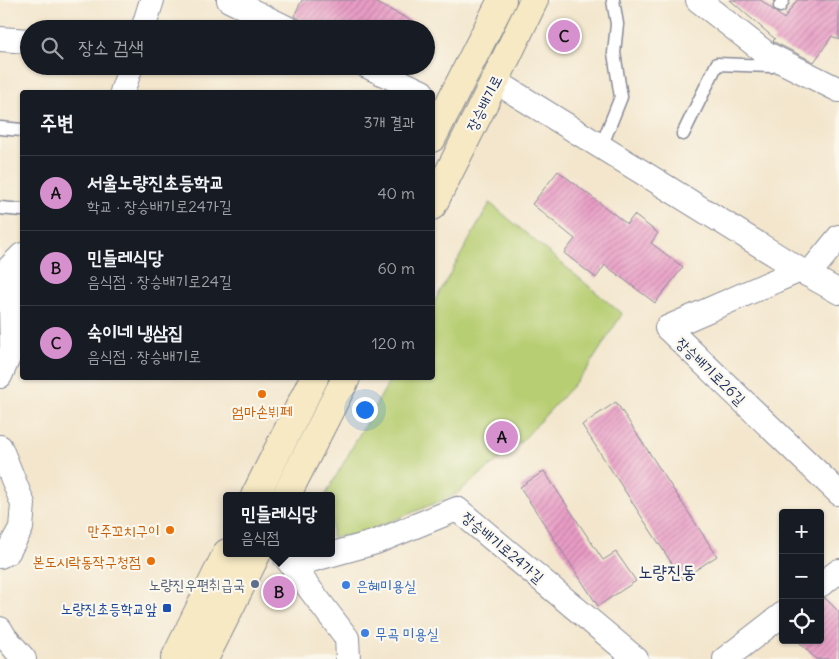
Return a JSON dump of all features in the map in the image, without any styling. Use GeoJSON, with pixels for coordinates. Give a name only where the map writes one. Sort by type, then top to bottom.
{"type":"FeatureCollection","features":[{"type":"Feature","properties":{"kind":"street"},"geometry":{"type":"LineString","coordinates":[[146,20],[152,0]]}},
{"type":"Feature","properties":{"kind":"street"},"geometry":{"type":"LineString","coordinates":[[229,0],[270,20]]}},
{"type":"Feature","properties":{"kind":"street","name":"장승배기로"},"geometry":{"type":"LineString","coordinates":[[435,126],[441,102],[502,0]]}},
{"type":"Feature","properties":{"kind":"street","name":"장승배기로"},"geometry":{"type":"LineString","coordinates":[[435,200],[534,0]]}},
{"type":"Feature","properties":{"kind":"street"},"geometry":{"type":"LineString","coordinates":[[698,0],[767,54],[839,90]]}},
{"type":"Feature","properties":{"kind":"street"},"geometry":{"type":"LineString","coordinates":[[0,38],[20,40]]}},
{"type":"Feature","properties":{"kind":"street"},"geometry":{"type":"LineString","coordinates":[[123,90],[128,75]]}},
{"type":"Feature","properties":{"kind":"street"},"geometry":{"type":"LineString","coordinates":[[386,75],[418,90]]}},
{"type":"Feature","properties":{"kind":"street"},"geometry":{"type":"LineString","coordinates":[[495,81],[839,292]]}},
{"type":"Feature","properties":{"kind":"street"},"geometry":{"type":"LineString","coordinates":[[804,272],[839,237]]}},
{"type":"Feature","properties":{"kind":"street"},"geometry":{"type":"LineString","coordinates":[[0,376],[12,350],[5,293],[10,267],[20,256]]}},
{"type":"Feature","properties":{"kind":"street","name":"장승배기로26길"},"geometry":{"type":"LineString","coordinates":[[804,272],[667,328],[839,493]]}},
{"type":"Feature","properties":{"kind":"street"},"geometry":{"type":"LineString","coordinates":[[257,492],[310,380]]}},
{"type":"Feature","properties":{"kind":"street"},"geometry":{"type":"LineString","coordinates":[[288,492],[345,380]]}},
{"type":"Feature","properties":{"kind":"street"},"geometry":{"type":"LineString","coordinates":[[0,447],[24,504],[20,528],[8,552],[0,556]]}},
{"type":"Feature","properties":{"kind":"street","name":"장승배기로24가길"},"geometry":{"type":"LineString","coordinates":[[335,550],[376,542],[457,509],[636,659]]}},
{"type":"Feature","properties":{"kind":"street"},"geometry":{"type":"LineString","coordinates":[[175,659],[225,557]]}},
{"type":"Feature","properties":{"kind":"street"},"geometry":{"type":"LineString","coordinates":[[204,659],[255,557]]}},
{"type":"Feature","properties":{"kind":"street"},"geometry":{"type":"LineString","coordinates":[[288,559],[347,638],[348,659]]}},
{"type":"Feature","properties":{"kind":"street"},"geometry":{"type":"LineString","coordinates":[[824,582],[839,571]]}},
{"type":"Feature","properties":{"kind":"street"},"geometry":{"type":"LineString","coordinates":[[725,659],[779,617]]}},
{"type":"Feature","properties":{"kind":"street"},"geometry":{"type":"LineString","coordinates":[[1,634],[24,659]]}},
{"type":"Feature","properties":{"kind":"lane"},"geometry":{"type":"LineString","coordinates":[[601,147],[622,97],[614,53],[617,24],[613,0]]}},
{"type":"Feature","properties":{"kind":"lane"},"geometry":{"type":"LineString","coordinates":[[682,134],[718,64],[772,66],[784,63]]}},
{"type":"Feature","properties":{"kind":"lane"},"geometry":{"type":"LineString","coordinates":[[0,128],[20,130]]}},
{"type":"Feature","properties":{"kind":"lane"},"geometry":{"type":"LineString","coordinates":[[0,208],[20,210]]}},
{"type":"Feature","properties":{"kind":"green space"},"geometry":{"type":"Polygon","coordinates":[[[490,203],[622,314],[586,371],[522,441],[455,495],[360,534],[335,537],[335,492],[327,492],[390,380],[435,380],[435,300],[490,203]]]}},
{"type":"Feature","properties":{"kind":"building"},"geometry":{"type":"Polygon","coordinates":[[[302,0],[371,0],[410,20],[301,20],[294,16],[302,0]]]}},
{"type":"Feature","properties":{"kind":"building"},"geometry":{"type":"Polygon","coordinates":[[[730,0],[761,0],[784,19],[797,0],[839,0],[839,40],[832,36],[814,62],[774,42],[775,39],[730,0]]]}},
{"type":"Feature","properties":{"kind":"building"},"geometry":{"type":"Polygon","coordinates":[[[558,171],[627,224],[634,215],[658,233],[651,243],[683,267],[655,303],[605,265],[596,278],[564,253],[575,239],[532,204],[558,171]]]}},
{"type":"Feature","properties":{"kind":"building"},"geometry":{"type":"Polygon","coordinates":[[[616,402],[717,556],[682,579],[582,425],[616,402]]]}},
{"type":"Feature","properties":{"kind":"building"},"geometry":{"type":"Polygon","coordinates":[[[544,471],[603,560],[616,552],[636,581],[598,606],[520,487],[544,471]]]}},
{"type":"Feature","properties":{"kind":"building"},"geometry":{"type":"Polygon","coordinates":[[[824,598],[839,612],[839,659],[816,659],[801,644],[824,644],[824,598]]]}},
{"type":"Feature","properties":{"kind":"place","name":"숙이네 냉삼집"},"geometry":{"type":"Point","coordinates":[564,36]}},
{"type":"Feature","properties":{"kind":"place","name":"엄마손뷔페"},"geometry":{"type":"Point","coordinates":[262,394]}},
{"type":"Feature","properties":{"kind":"place","name":"서울노량진초등학교"},"geometry":{"type":"Point","coordinates":[502,437]}},
{"type":"Feature","properties":{"kind":"place","name":"만주꼬치구이"},"geometry":{"type":"Point","coordinates":[170,530]}},
{"type":"Feature","properties":{"kind":"place","name":"본도시락동작구청점"},"geometry":{"type":"Point","coordinates":[151,561]}},
{"type":"Feature","properties":{"kind":"place","name":"노량진우편취급국"},"geometry":{"type":"Point","coordinates":[255,584]}},
{"type":"Feature","properties":{"kind":"place","name":"은혜미용실"},"geometry":{"type":"Point","coordinates":[346,585]}},
{"type":"Feature","properties":{"kind":"place","name":"민들레식당"},"geometry":{"type":"Point","coordinates":[279,592]}},
{"type":"Feature","properties":{"kind":"place","name":"노량진초등학교앞"},"geometry":{"type":"Point","coordinates":[167,608]}},
{"type":"Feature","properties":{"kind":"place","name":"무곡 미용실"},"geometry":{"type":"Point","coordinates":[365,633]}},
{"type":"Feature","properties":{"kind":"district","name":"노량진동"},"geometry":{"type":"Point","coordinates":[667,571]}}]}
